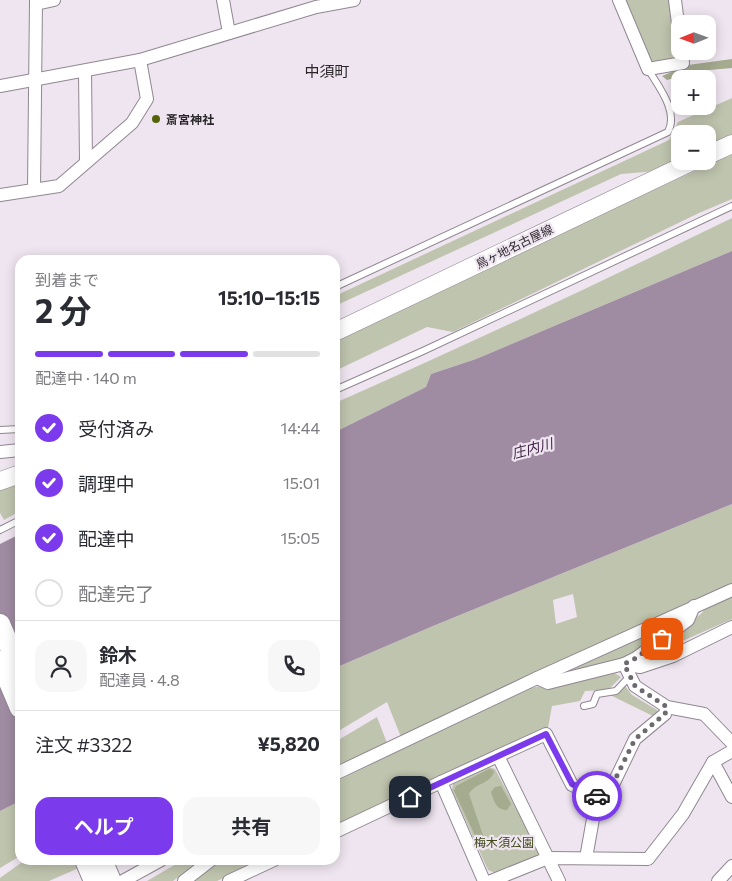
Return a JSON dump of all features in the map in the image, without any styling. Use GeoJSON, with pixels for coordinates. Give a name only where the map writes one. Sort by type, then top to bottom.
{"type":"FeatureCollection","features":[{"type":"Feature","properties":{"kind":"main road"},"geometry":{"type":"LineString","coordinates":[[716,151],[732,144]]}},
{"type":"Feature","properties":{"kind":"main road","name":"鳥ヶ地名古屋線"},"geometry":{"type":"LineString","coordinates":[[340,330],[674,170]]}},
{"type":"Feature","properties":{"kind":"main road"},"geometry":{"type":"LineString","coordinates":[[0,481],[15,476]]}},
{"type":"Feature","properties":{"kind":"main road"},"geometry":{"type":"LineString","coordinates":[[0,624],[15,659]]}},
{"type":"Feature","properties":{"kind":"main road"},"geometry":{"type":"LineString","coordinates":[[0,661],[15,696]]}},
{"type":"Feature","properties":{"kind":"street"},"geometry":{"type":"LineString","coordinates":[[34,189],[36,2],[54,0]]}},
{"type":"Feature","properties":{"kind":"street"},"geometry":{"type":"LineString","coordinates":[[223,0],[229,33]]}},
{"type":"Feature","properties":{"kind":"street"},"geometry":{"type":"LineString","coordinates":[[0,86],[140,60],[316,4],[354,0]]}},
{"type":"Feature","properties":{"kind":"street"},"geometry":{"type":"LineString","coordinates":[[619,0],[648,69],[683,63],[683,60]]}},
{"type":"Feature","properties":{"kind":"street"},"geometry":{"type":"LineString","coordinates":[[675,0],[677,15]]}},
{"type":"Feature","properties":{"kind":"street"},"geometry":{"type":"LineString","coordinates":[[0,195],[59,186],[132,124],[147,99],[140,60]]}},
{"type":"Feature","properties":{"kind":"street"},"geometry":{"type":"LineString","coordinates":[[85,71],[86,162]]}},
{"type":"Feature","properties":{"kind":"street"},"geometry":{"type":"LineString","coordinates":[[0,452],[15,450]]}},
{"type":"Feature","properties":{"kind":"street"},"geometry":{"type":"LineString","coordinates":[[340,772],[537,678],[732,590]]}},
{"type":"Feature","properties":{"kind":"street"},"geometry":{"type":"LineString","coordinates":[[537,678],[548,683],[624,664],[636,658],[688,620],[694,606]]}},
{"type":"Feature","properties":{"kind":"street"},"geometry":{"type":"LineString","coordinates":[[624,664],[640,667],[674,656],[732,627]]}},
{"type":"Feature","properties":{"kind":"street"},"geometry":{"type":"LineString","coordinates":[[624,664],[635,686],[667,707],[704,714],[732,743]]}},
{"type":"Feature","properties":{"kind":"street"},"geometry":{"type":"LineString","coordinates":[[586,858],[593,819],[605,800],[635,739],[665,714],[667,707]]}},
{"type":"Feature","properties":{"kind":"street"},"geometry":{"type":"LineString","coordinates":[[340,830],[546,734],[572,784],[605,800]]}},
{"type":"Feature","properties":{"kind":"street"},"geometry":{"type":"LineString","coordinates":[[491,881],[548,858],[648,859],[683,814],[713,762],[732,751]]}},
{"type":"Feature","properties":{"kind":"street"},"geometry":{"type":"LineString","coordinates":[[498,756],[559,881]]}},
{"type":"Feature","properties":{"kind":"street"},"geometry":{"type":"LineString","coordinates":[[713,762],[732,797]]}},
{"type":"Feature","properties":{"kind":"street"},"geometry":{"type":"LineString","coordinates":[[441,782],[484,881]]}},
{"type":"Feature","properties":{"kind":"street"},"geometry":{"type":"LineString","coordinates":[[123,881],[152,865]]}},
{"type":"Feature","properties":{"kind":"street"},"geometry":{"type":"LineString","coordinates":[[184,881],[205,865]]}},
{"type":"Feature","properties":{"kind":"street"},"geometry":{"type":"LineString","coordinates":[[229,881],[263,865]]}},
{"type":"Feature","properties":{"kind":"street"},"geometry":{"type":"LineString","coordinates":[[718,881],[732,866]]}},
{"type":"Feature","properties":{"kind":"lane"},"geometry":{"type":"LineString","coordinates":[[340,285],[668,132],[672,125],[670,108],[648,69]]}},
{"type":"Feature","properties":{"kind":"lane"},"geometry":{"type":"LineString","coordinates":[[340,388],[423,351],[732,206]]}},
{"type":"Feature","properties":{"kind":"lane"},"geometry":{"type":"LineString","coordinates":[[0,430],[15,429]]}},
{"type":"Feature","properties":{"kind":"lane"},"geometry":{"type":"LineString","coordinates":[[0,530],[15,522]]}},
{"type":"Feature","properties":{"kind":"lane"},"geometry":{"type":"LineString","coordinates":[[584,706],[593,704],[597,694],[616,691],[630,676]]}},
{"type":"Feature","properties":{"kind":"green space"},"geometry":{"type":"Polygon","coordinates":[[[623,0],[672,0],[674,15],[671,15],[671,60],[673,60],[655,65],[648,61],[623,0]]]}},
{"type":"Feature","properties":{"kind":"green space"},"geometry":{"type":"Polygon","coordinates":[[[732,59],[732,68],[676,70],[688,65],[732,59]]]}},
{"type":"Feature","properties":{"kind":"green space"},"geometry":{"type":"Polygon","coordinates":[[[671,72],[671,79],[667,80],[662,76],[671,72]]]}},
{"type":"Feature","properties":{"kind":"green space"},"geometry":{"type":"Polygon","coordinates":[[[732,98],[732,138],[716,145],[716,125],[676,125],[678,122],[694,115],[716,115],[716,105],[732,98]]]}},
{"type":"Feature","properties":{"kind":"green space"},"geometry":{"type":"Polygon","coordinates":[[[671,136],[671,164],[657,171],[621,174],[340,304],[340,294],[669,140],[671,136]]]}},
{"type":"Feature","properties":{"kind":"green space"},"geometry":{"type":"Polygon","coordinates":[[[732,154],[732,199],[699,213],[453,332],[427,327],[340,369],[340,339],[568,229],[697,170],[716,170],[716,161],[732,154]]]}},
{"type":"Feature","properties":{"kind":"green space"},"geometry":{"type":"Polygon","coordinates":[[[732,218],[732,251],[476,359],[431,374],[426,387],[340,430],[340,401],[634,266],[732,218]]]}},
{"type":"Feature","properties":{"kind":"green space"},"geometry":{"type":"Polygon","coordinates":[[[15,480],[15,514],[4,520],[0,513],[0,485],[15,480]]]}},
{"type":"Feature","properties":{"kind":"green space"},"geometry":{"type":"Polygon","coordinates":[[[732,504],[732,584],[401,737],[387,702],[340,730],[340,666],[732,504]],[[573,594],[553,600],[556,624],[577,617],[573,594]]]}},
{"type":"Feature","properties":{"kind":"green space"},"geometry":{"type":"Polygon","coordinates":[[[732,594],[732,619],[634,661],[701,614],[708,605],[732,594]]]}},
{"type":"Feature","properties":{"kind":"green space"},"geometry":{"type":"Polygon","coordinates":[[[685,616],[621,662],[550,678],[685,616]]]}},
{"type":"Feature","properties":{"kind":"green space"},"geometry":{"type":"Polygon","coordinates":[[[613,672],[621,677],[608,690],[585,691],[580,701],[552,706],[548,728],[340,824],[340,780],[525,689],[613,672]]]}},
{"type":"Feature","properties":{"kind":"green space"},"geometry":{"type":"Polygon","coordinates":[[[625,686],[632,695],[657,710],[658,714],[655,717],[610,695],[619,693],[625,686]]]}},
{"type":"Feature","properties":{"kind":"green space"},"geometry":{"type":"Polygon","coordinates":[[[377,717],[387,743],[340,764],[340,739],[377,717]]]}},
{"type":"Feature","properties":{"kind":"green space","name":"梅木須公園"},"geometry":{"type":"Polygon","coordinates":[[[489,767],[495,769],[539,852],[536,857],[495,873],[488,870],[452,790],[453,784],[489,767]]]}},
{"type":"Feature","properties":{"kind":"green space"},"geometry":{"type":"Polygon","coordinates":[[[489,769],[494,772],[492,776],[469,794],[485,841],[485,844],[480,846],[454,791],[456,786],[489,769]]]}},
{"type":"Feature","properties":{"kind":"green space"},"geometry":{"type":"Polygon","coordinates":[[[501,786],[511,804],[507,810],[498,807],[494,802],[491,792],[495,787],[501,786]]]}},
{"type":"Feature","properties":{"kind":"green space"},"geometry":{"type":"Polygon","coordinates":[[[15,804],[15,859],[0,868],[0,811],[15,804]]]}},
{"type":"Feature","properties":{"kind":"green space"},"geometry":{"type":"Polygon","coordinates":[[[18,865],[86,865],[49,881],[0,881],[0,878],[18,865]]]}},
{"type":"Feature","properties":{"kind":"green space"},"geometry":{"type":"Polygon","coordinates":[[[174,865],[194,865],[173,881],[147,881],[174,865]]]}},
{"type":"Feature","properties":{"kind":"green space"},"geometry":{"type":"Polygon","coordinates":[[[213,865],[251,865],[217,881],[192,881],[213,865]]]}},
{"type":"Feature","properties":{"kind":"water","name":"庄内川"},"geometry":{"type":"Polygon","coordinates":[[[732,251],[732,504],[340,666],[340,430],[426,387],[431,374],[476,359],[732,251]]]}},
{"type":"Feature","properties":{"kind":"water"},"geometry":{"type":"Polygon","coordinates":[[[15,536],[15,804],[0,811],[0,544],[15,536]]]}},
{"type":"Feature","properties":{"kind":"way so far"},"geometry":{"type":"LineString","coordinates":[[597,796],[605,800],[635,739],[665,714],[667,707],[635,686],[624,664],[636,658],[662,639]]}},
{"type":"Feature","properties":{"kind":"place","name":"斎宮神社"},"geometry":{"type":"Point","coordinates":[156,119]}},
{"type":"Feature","properties":{"kind":"district","name":"中須町"},"geometry":{"type":"Point","coordinates":[327,71]}},
{"type":"Feature","properties":{"kind":"route"},"geometry":{"type":"LineString","coordinates":[[410,797],[546,734],[572,784],[597,796]]}}]}
